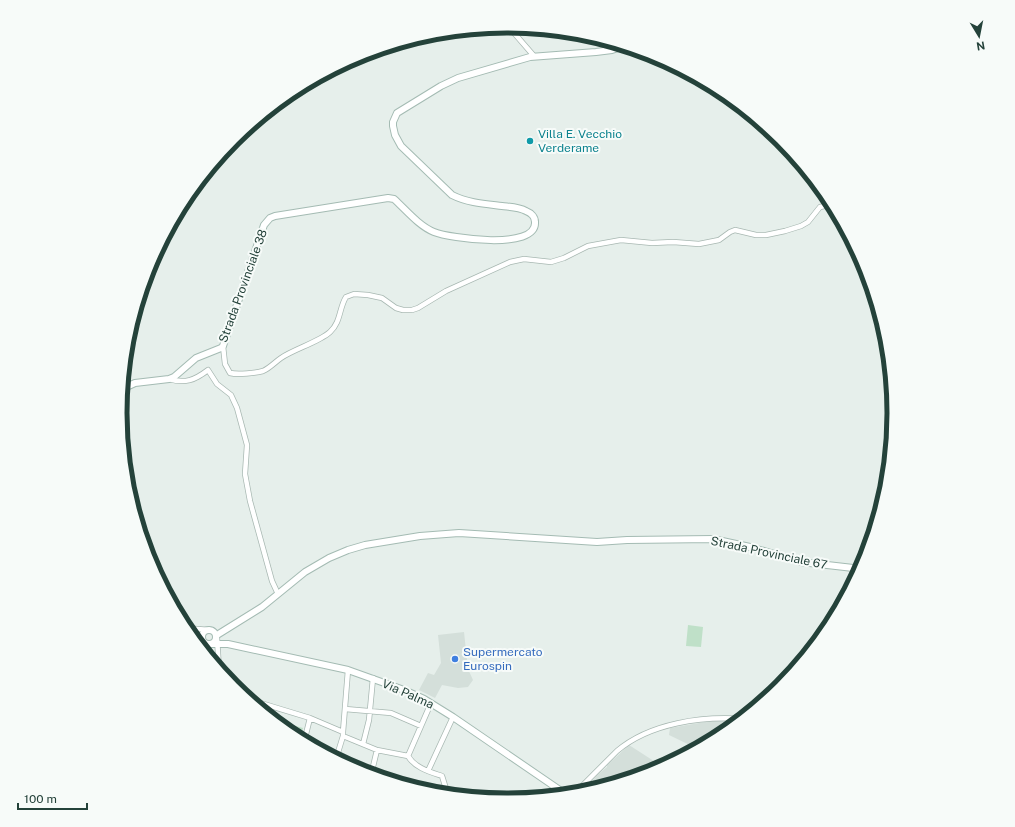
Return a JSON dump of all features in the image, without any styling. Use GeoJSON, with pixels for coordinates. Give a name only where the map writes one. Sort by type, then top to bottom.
{"type":"FeatureCollection","features":[{"type":"Feature","properties":{"kind":"street"},"geometry":{"type":"LineString","coordinates":[[514,33],[534,56]]}},
{"type":"Feature","properties":{"kind":"street","name":"Strada Provinciale 38"},"geometry":{"type":"LineString","coordinates":[[128,386],[135,383],[169,379],[178,374],[196,358],[218,350],[223,346],[264,226],[270,218],[275,216],[388,198],[394,199],[426,228],[443,235],[485,241],[497,241],[520,238],[531,232],[535,223],[531,214],[526,211],[516,207],[461,200],[452,195],[401,146],[395,135],[393,126],[397,113],[441,86],[458,78],[534,56],[596,52],[616,49]]}},
{"type":"Feature","properties":{"kind":"street"},"geometry":{"type":"LineString","coordinates":[[223,346],[225,364],[230,373],[238,374],[263,371],[289,353],[329,333],[339,318],[346,297],[368,295],[382,298],[396,308],[408,311],[418,308],[446,291],[473,280],[492,269],[518,260],[524,259],[551,262],[564,258],[588,246],[621,240],[652,243],[673,242],[699,244],[718,240],[735,230],[756,235],[766,235],[802,226],[808,222],[820,206],[826,205]]}},
{"type":"Feature","properties":{"kind":"street"},"geometry":{"type":"LineString","coordinates":[[169,379],[179,382],[188,381],[201,376],[208,370],[217,384],[231,394],[237,408],[247,445],[245,474],[250,501],[272,581],[278,594]]}},
{"type":"Feature","properties":{"kind":"street","name":"Strada Provinciale 67"},"geometry":{"type":"LineString","coordinates":[[234,624],[248,617],[305,572],[329,558],[365,545],[459,533],[596,542],[627,540],[713,540],[750,547],[802,562],[855,568]]}},
{"type":"Feature","properties":{"kind":"street"},"geometry":{"type":"LineString","coordinates":[[219,656],[216,650],[204,642],[201,636],[206,631],[234,624]]}},
{"type":"Feature","properties":{"kind":"street"},"geometry":{"type":"LineString","coordinates":[[205,644],[216,642],[217,638],[234,624]]}},
{"type":"Feature","properties":{"kind":"street"},"geometry":{"type":"LineString","coordinates":[[194,629],[210,630],[216,633],[219,661]]}},
{"type":"Feature","properties":{"kind":"street"},"geometry":{"type":"LineString","coordinates":[[217,638],[228,644],[223,647],[219,656]]}},
{"type":"Feature","properties":{"kind":"street","name":"Via Palma"},"geometry":{"type":"LineString","coordinates":[[228,644],[348,670],[404,690],[453,716],[560,790]]}},
{"type":"Feature","properties":{"kind":"street"},"geometry":{"type":"LineString","coordinates":[[337,754],[343,734],[348,670]]}},
{"type":"Feature","properties":{"kind":"street"},"geometry":{"type":"LineString","coordinates":[[364,744],[370,711],[373,678]]}},
{"type":"Feature","properties":{"kind":"street"},"geometry":{"type":"LineString","coordinates":[[408,756],[431,703]]}},
{"type":"Feature","properties":{"kind":"street"},"geometry":{"type":"LineString","coordinates":[[264,705],[310,718],[377,750],[408,756],[412,762],[428,771],[442,776],[446,789]]}},
{"type":"Feature","properties":{"kind":"street"},"geometry":{"type":"LineString","coordinates":[[345,709],[391,713],[421,726]]}},
{"type":"Feature","properties":{"kind":"street"},"geometry":{"type":"LineString","coordinates":[[428,771],[453,716]]}},
{"type":"Feature","properties":{"kind":"street"},"geometry":{"type":"LineString","coordinates":[[306,736],[310,718]]}},
{"type":"Feature","properties":{"kind":"street"},"geometry":{"type":"LineString","coordinates":[[580,787],[624,744],[641,735],[660,728],[698,719],[734,719]]}},
{"type":"Feature","properties":{"kind":"street"},"geometry":{"type":"LineString","coordinates":[[372,769],[377,750]]}},
{"type":"Feature","properties":{"kind":"shaded area"},"geometry":{"type":"Polygon","coordinates":[[[464,632],[468,669],[473,680],[468,687],[458,688],[442,685],[435,698],[419,690],[428,673],[434,675],[441,663],[438,635],[464,632]]]}},
{"type":"Feature","properties":{"kind":"shaded area"},"geometry":{"type":"Polygon","coordinates":[[[711,721],[731,721],[692,746],[669,735],[670,728],[711,721]]]}},
{"type":"Feature","properties":{"kind":"shaded area"},"geometry":{"type":"Polygon","coordinates":[[[629,745],[657,763],[630,774],[589,785],[597,775],[607,767],[607,765],[629,745]]]}},
{"type":"Feature","properties":{"kind":"green space"},"geometry":{"type":"Polygon","coordinates":[[[688,625],[703,627],[701,647],[686,646],[688,625]]]}},
{"type":"Feature","properties":{"kind":"green space"},"geometry":{"type":"Polygon","coordinates":[[[288,724],[303,728],[302,733],[288,724]]]}},
{"type":"Feature","properties":{"kind":"place","name":"Villa E. Vecchio Verderame"},"geometry":{"type":"Point","coordinates":[530,141]}},
{"type":"Feature","properties":{"kind":"place","name":"Supermercato Eurospin"},"geometry":{"type":"Point","coordinates":[455,659]}}]}
